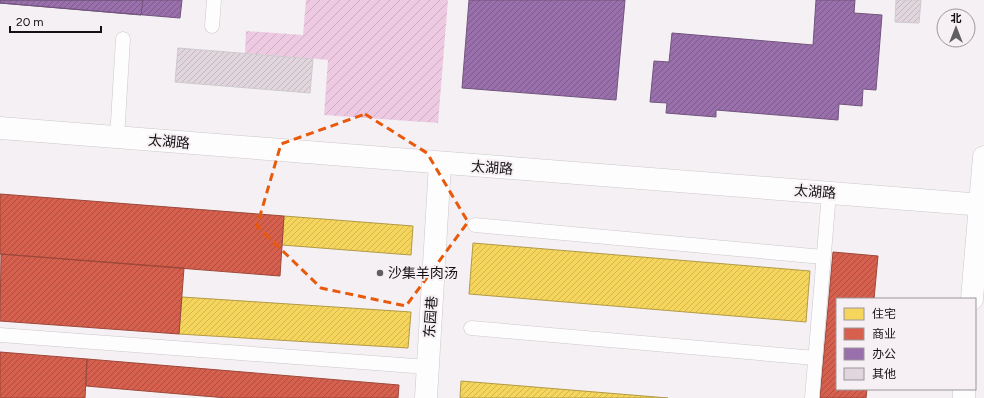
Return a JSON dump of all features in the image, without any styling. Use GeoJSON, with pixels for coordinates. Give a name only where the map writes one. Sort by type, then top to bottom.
{"type":"FeatureCollection","features":[{"type":"Feature","properties":{"kind":"street","name":"太湖路"},"geometry":{"type":"LineString","coordinates":[[0,128],[440,164],[982,204]]}},
{"type":"Feature","properties":{"kind":"street"},"geometry":{"type":"LineString","coordinates":[[972,298],[982,204],[984,156]]}},
{"type":"Feature","properties":{"kind":"street","name":"东园巷"},"geometry":{"type":"LineString","coordinates":[[426,398],[440,164]]}},
{"type":"Feature","properties":{"kind":"lane"},"geometry":{"type":"LineString","coordinates":[[212,26],[214,0]]}},
{"type":"Feature","properties":{"kind":"lane"},"geometry":{"type":"LineString","coordinates":[[117,138],[123,39]]}},
{"type":"Feature","properties":{"kind":"lane"},"geometry":{"type":"LineString","coordinates":[[812,398],[829,193]]}},
{"type":"Feature","properties":{"kind":"lane"},"geometry":{"type":"LineString","coordinates":[[475,225],[823,257]]}},
{"type":"Feature","properties":{"kind":"lane"},"geometry":{"type":"LineString","coordinates":[[471,328],[815,358]]}},
{"type":"Feature","properties":{"kind":"lane"},"geometry":{"type":"LineString","coordinates":[[0,334],[428,367]]}},
{"type":"Feature","properties":{"kind":"highlighted area"},"geometry":{"type":"Polygon","coordinates":[[[365,114],[427,153],[468,222],[406,306],[321,288],[257,226],[281,144],[365,114]]]}},
{"type":"Feature","properties":{"kind":"shaded area"},"geometry":{"type":"Polygon","coordinates":[[[306,0],[448,0],[438,123],[324,115],[328,60],[245,53],[246,31],[303,35],[306,0]]]}},
{"type":"Feature","properties":{"kind":"building: 住宅"},"geometry":{"type":"Polygon","coordinates":[[[284,216],[413,226],[411,255],[282,245],[284,216]]]}},
{"type":"Feature","properties":{"kind":"building: 住宅"},"geometry":{"type":"Polygon","coordinates":[[[473,243],[810,271],[806,322],[469,294],[473,243]]]}},
{"type":"Feature","properties":{"kind":"building: 住宅"},"geometry":{"type":"Polygon","coordinates":[[[182,297],[411,312],[408,348],[179,334],[182,297]]]}},
{"type":"Feature","properties":{"kind":"building: 住宅"},"geometry":{"type":"Polygon","coordinates":[[[461,381],[668,398],[460,398],[461,381]]]}},
{"type":"Feature","properties":{"kind":"building: 商业"},"geometry":{"type":"Polygon","coordinates":[[[0,194],[284,216],[280,276],[0,254],[0,194]]]}},
{"type":"Feature","properties":{"kind":"building: 商业"},"geometry":{"type":"Polygon","coordinates":[[[833,252],[878,256],[874,298],[836,298],[836,390],[867,390],[866,398],[820,398],[833,252]]]}},
{"type":"Feature","properties":{"kind":"building: 商业"},"geometry":{"type":"Polygon","coordinates":[[[1,254],[184,268],[179,334],[0,321],[1,254]]]}},
{"type":"Feature","properties":{"kind":"building: 商业"},"geometry":{"type":"Polygon","coordinates":[[[0,352],[87,359],[85,398],[0,398],[0,352]]]}},
{"type":"Feature","properties":{"kind":"building: 商业"},"geometry":{"type":"Polygon","coordinates":[[[87,359],[399,385],[398,398],[227,398],[86,386],[87,359]]]}},
{"type":"Feature","properties":{"kind":"building: 办公"},"geometry":{"type":"Polygon","coordinates":[[[0,0],[143,0],[141,15],[0,3],[0,0]]]}},
{"type":"Feature","properties":{"kind":"building: 办公"},"geometry":{"type":"Polygon","coordinates":[[[0,0],[182,0],[180,18],[0,3],[0,0]]]}},
{"type":"Feature","properties":{"kind":"building: 办公"},"geometry":{"type":"Polygon","coordinates":[[[469,0],[625,0],[616,100],[462,88],[469,0]]]}},
{"type":"Feature","properties":{"kind":"building: 办公"},"geometry":{"type":"Polygon","coordinates":[[[816,0],[855,0],[854,13],[882,15],[876,90],[863,89],[862,106],[839,104],[838,120],[716,110],[716,117],[666,113],[667,103],[650,102],[654,61],[669,62],[672,33],[813,45],[816,0]]]}},
{"type":"Feature","properties":{"kind":"building: 其他"},"geometry":{"type":"Polygon","coordinates":[[[896,0],[921,0],[919,23],[895,22],[896,0]]]}},
{"type":"Feature","properties":{"kind":"building: 其他"},"geometry":{"type":"Polygon","coordinates":[[[178,48],[313,59],[310,93],[175,82],[178,48]]]}},
{"type":"Feature","properties":{"kind":"place","name":"沙集羊肉汤"},"geometry":{"type":"Point","coordinates":[380,273]}}]}
